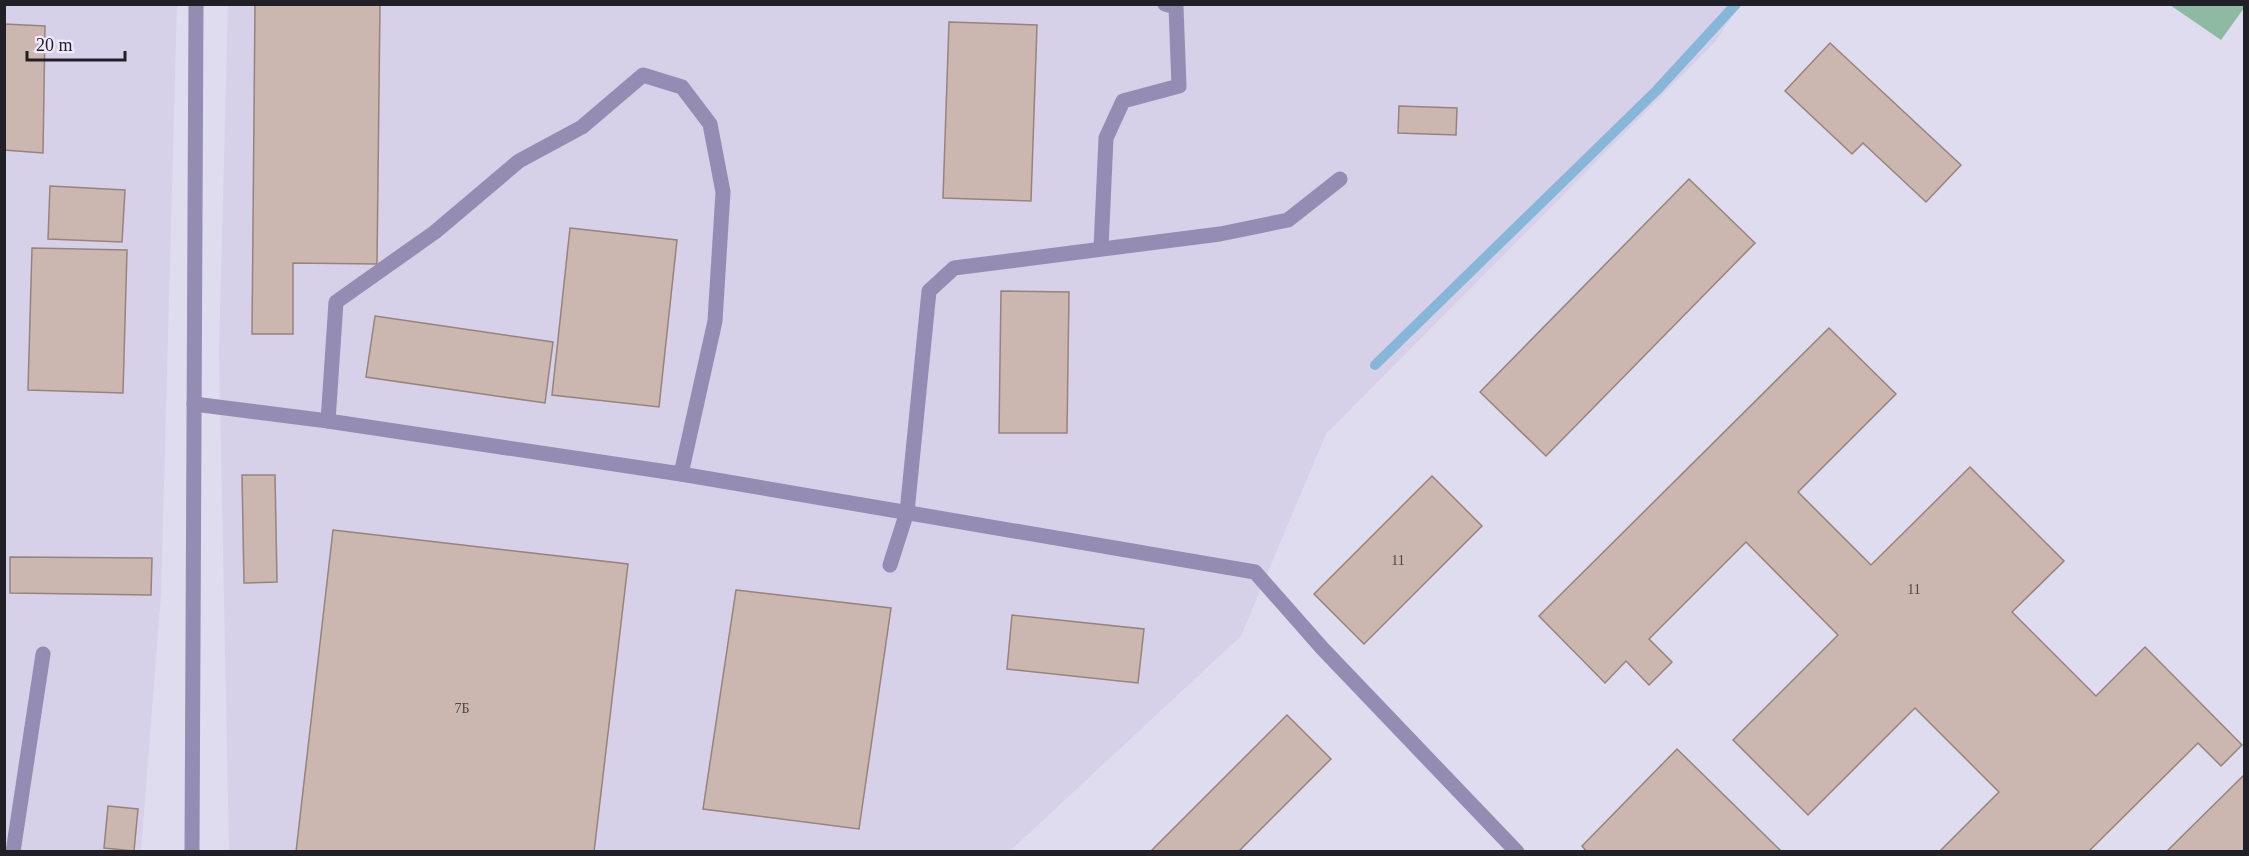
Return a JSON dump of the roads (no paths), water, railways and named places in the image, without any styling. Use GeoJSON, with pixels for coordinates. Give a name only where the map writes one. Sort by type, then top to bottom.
{"type":"FeatureCollection","features":[{"type":"Feature","properties":{"kind":"street"},"geometry":{"type":"LineString","coordinates":[[192,852],[196,4]]}},
{"type":"Feature","properties":{"kind":"street"},"geometry":{"type":"LineString","coordinates":[[1101,248],[1106,138],[1124,101],[1179,86],[1176,7],[1165,4]]}},
{"type":"Feature","properties":{"kind":"street"},"geometry":{"type":"LineString","coordinates":[[328,421],[336,302],[435,232],[519,161],[582,127],[643,75],[682,87],[710,124],[723,192],[715,321],[681,474]]}},
{"type":"Feature","properties":{"kind":"street"},"geometry":{"type":"LineString","coordinates":[[890,565],[907,512],[929,291],[954,268],[1220,234],[1288,220],[1340,179]]}},
{"type":"Feature","properties":{"kind":"street"},"geometry":{"type":"LineString","coordinates":[[194,404],[328,421],[681,474],[1255,572],[1322,648],[1517,852]]}},
{"type":"Feature","properties":{"kind":"street"},"geometry":{"type":"LineString","coordinates":[[13,852],[44,654]]}},
{"type":"Feature","properties":{"kind":"waterway"},"geometry":{"type":"LineString","coordinates":[[1375,365],[1657,90],[1736,4]]}}]}
